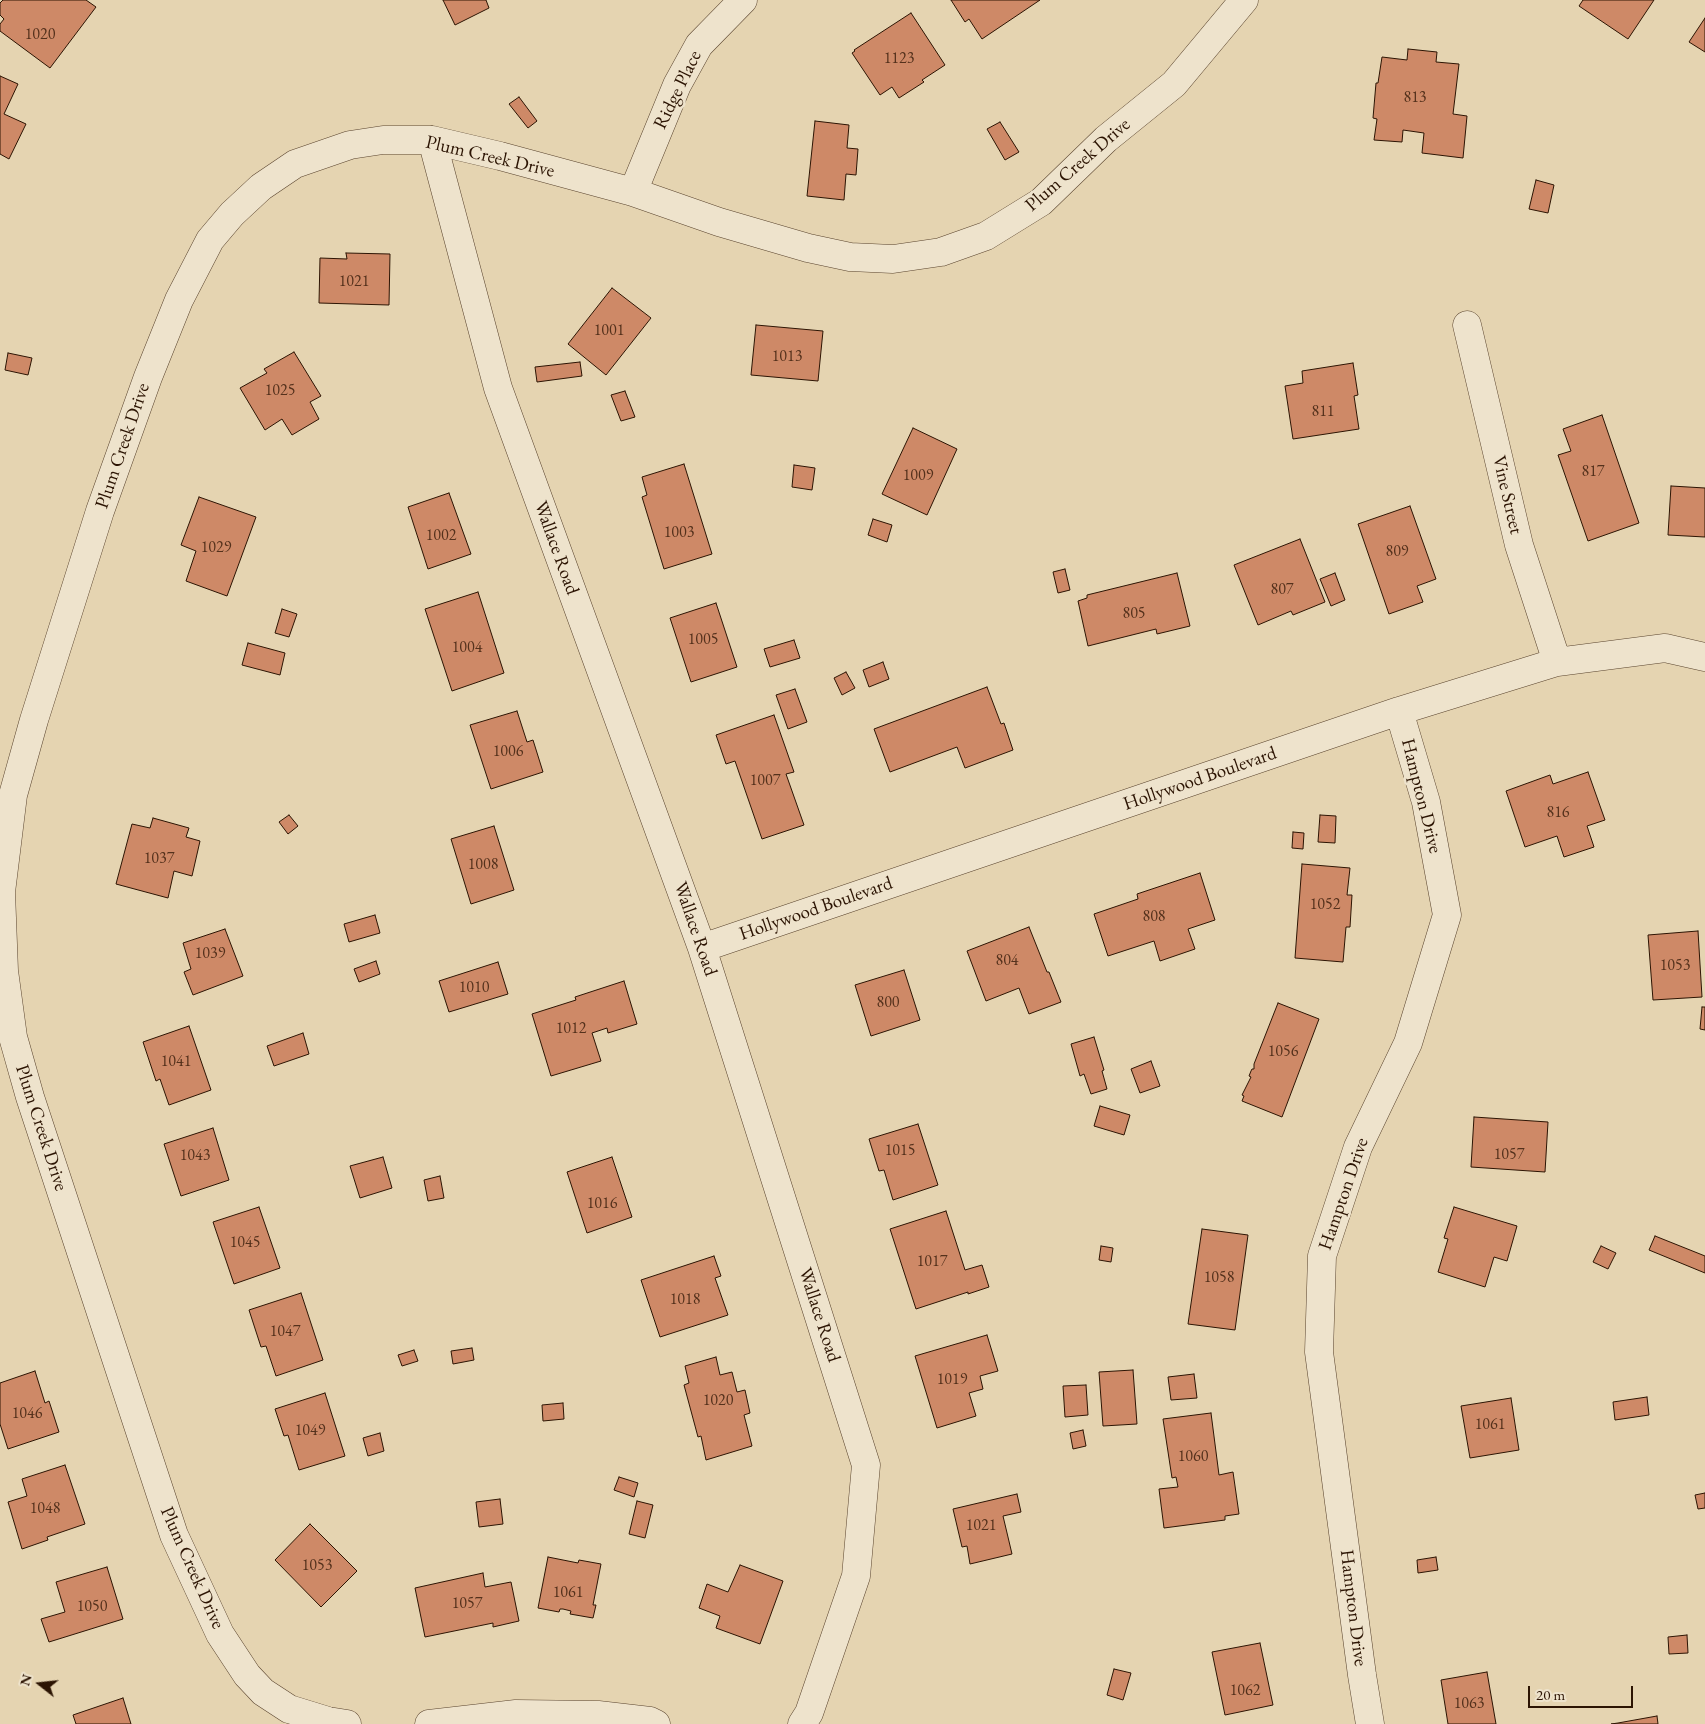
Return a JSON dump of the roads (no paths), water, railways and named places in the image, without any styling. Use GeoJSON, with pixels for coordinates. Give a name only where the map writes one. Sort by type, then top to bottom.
{"type":"FeatureCollection","features":[{"type":"Feature","properties":{"kind":"street","name":"Ridge Place"},"geometry":{"type":"LineString","coordinates":[[633,192],[677,85],[699,44],[743,0]]}},
{"type":"Feature","properties":{"kind":"street","name":"Plum Creek Drive"},"geometry":{"type":"LineString","coordinates":[[347,1724],[328,1721],[290,1709],[263,1692],[252,1681],[220,1634],[174,1535],[30,1097],[13,1037],[4,971],[0,892],[13,795],[34,720],[100,511],[148,377],[180,300],[210,240],[232,214],[261,187],[295,164],[350,145],[383,140],[432,140],[500,156],[633,192],[719,222],[808,248],[850,257],[893,259],[941,252],[986,236],[1041,202],[1106,139],[1174,84],[1244,0]]}},
{"type":"Feature","properties":{"kind":"street","name":"Wallace Road"},"geometry":{"type":"LineString","coordinates":[[432,140],[498,388],[702,948],[866,1465],[856,1576],[809,1713],[802,1724]]}},
{"type":"Feature","properties":{"kind":"street","name":"Vine Street"},"geometry":{"type":"LineString","coordinates":[[1468,325],[1519,544],[1556,662]]}},
{"type":"Feature","properties":{"kind":"street","name":"Hollywood Boulevard"},"geometry":{"type":"LineString","coordinates":[[702,948],[1399,711],[1556,662],[1665,648],[1705,657]]}},
{"type":"Feature","properties":{"kind":"street","name":"Hampton Drive"},"geometry":{"type":"LineString","coordinates":[[1370,1724],[1319,1352],[1322,1256],[1358,1147],[1408,1043],[1447,915],[1426,802],[1399,711]]}},
{"type":"Feature","properties":{"kind":"street"},"geometry":{"type":"LineString","coordinates":[[429,1724],[525,1714],[598,1715],[656,1724]]}}]}
